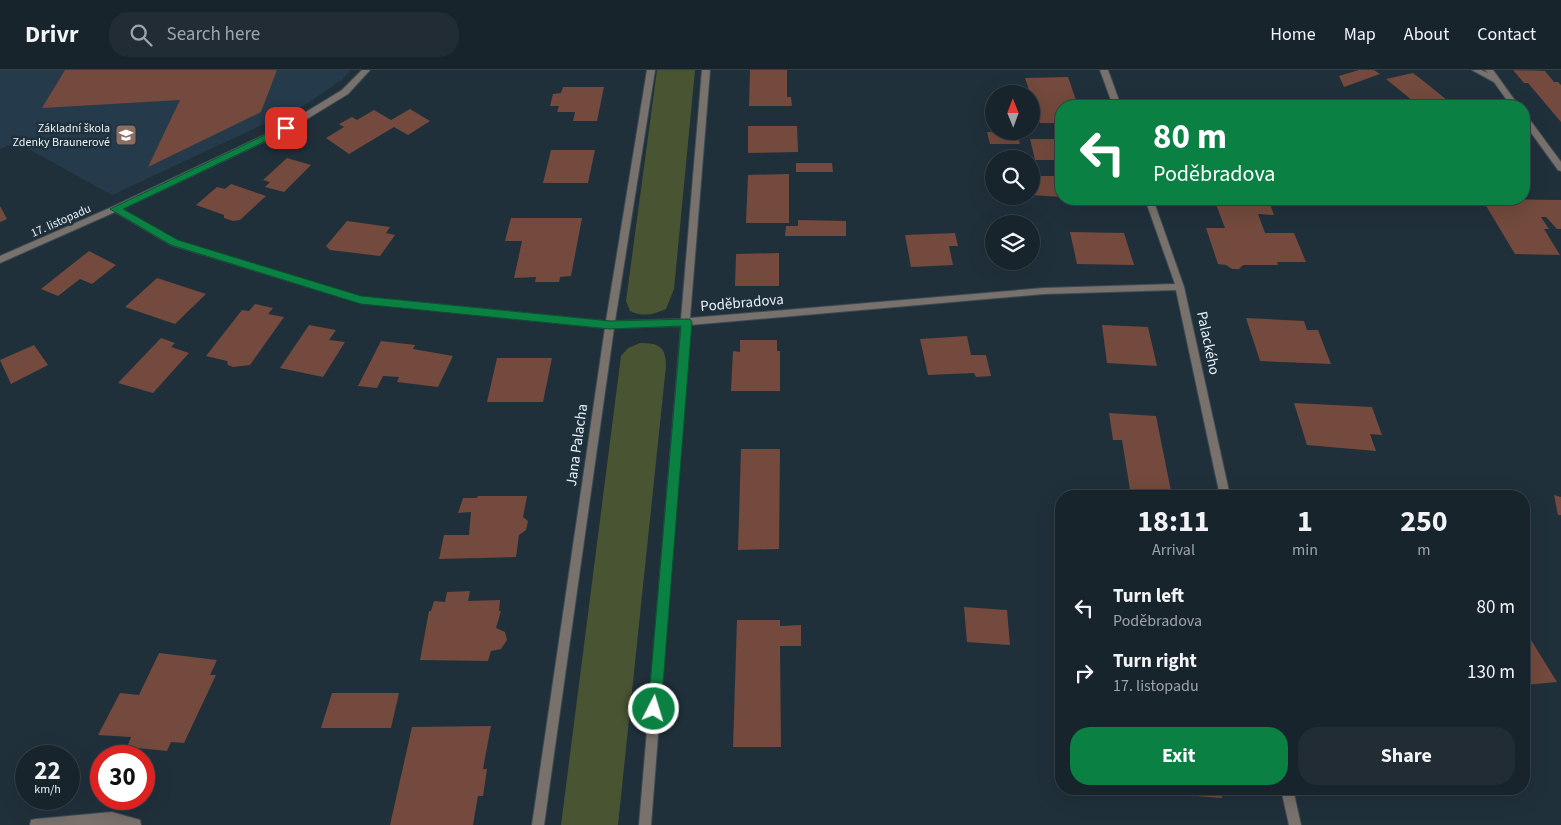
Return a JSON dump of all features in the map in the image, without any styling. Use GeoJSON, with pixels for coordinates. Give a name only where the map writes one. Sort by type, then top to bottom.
{"type":"FeatureCollection","features":[{"type":"Feature","properties":{"kind":"street","name":"17. listopadu"},"geometry":{"type":"LineString","coordinates":[[0,260],[115,209],[286,128],[345,92],[366,70]]}},
{"type":"Feature","properties":{"kind":"street","name":"Jana Palacha"},"geometry":{"type":"LineString","coordinates":[[538,825],[610,325],[651,70]]}},
{"type":"Feature","properties":{"kind":"street"},"geometry":{"type":"LineString","coordinates":[[645,825],[706,70]]}},
{"type":"Feature","properties":{"kind":"street"},"geometry":{"type":"LineString","coordinates":[[1104,70],[1114,100]]}},
{"type":"Feature","properties":{"kind":"street"},"geometry":{"type":"LineString","coordinates":[[1476,70],[1496,80]]}},
{"type":"Feature","properties":{"kind":"street"},"geometry":{"type":"LineString","coordinates":[[1489,70],[1511,100]]}},
{"type":"Feature","properties":{"kind":"street"},"geometry":{"type":"LineString","coordinates":[[1530,126],[1561,168]]}},
{"type":"Feature","properties":{"kind":"street","name":"Palackého"},"geometry":{"type":"LineString","coordinates":[[1151,205],[1180,287],[1224,490]]}},
{"type":"Feature","properties":{"kind":"street","name":"Poděbradova"},"geometry":{"type":"LineString","coordinates":[[115,209],[174,243],[361,300],[610,325],[687,322],[1044,291],[1180,287]]}},
{"type":"Feature","properties":{"kind":"street"},"geometry":{"type":"LineString","coordinates":[[1288,795],[1295,825]]}},
{"type":"Feature","properties":{"kind":"street"},"geometry":{"type":"LineString","coordinates":[[36,825],[112,818],[135,825]]}},
{"type":"Feature","properties":{"kind":"shaded area","name":"Základní škola Zdenky Braunerové"},"geometry":{"type":"Polygon","coordinates":[[[0,70],[350,70],[343,79],[305,105],[112,195],[16,142],[0,149],[0,70]]]}},
{"type":"Feature","properties":{"kind":"green space"},"geometry":{"type":"Polygon","coordinates":[[[657,70],[695,70],[674,289],[666,309],[644,315],[630,311],[626,301],[657,70]]]}},
{"type":"Feature","properties":{"kind":"green space"},"geometry":{"type":"Polygon","coordinates":[[[640,343],[660,347],[666,359],[666,366],[618,825],[561,825],[621,356],[628,348],[640,343]]]}},
{"type":"Feature","properties":{"kind":"building","name":"Základní škola Zdenky Braunerové"},"geometry":{"type":"Polygon","coordinates":[[[65,70],[277,70],[261,112],[148,167],[180,100],[42,108],[65,70]]]}},
{"type":"Feature","properties":{"kind":"building"},"geometry":{"type":"Polygon","coordinates":[[[750,70],[787,70],[787,97],[791,97],[792,106],[749,106],[750,70]]]}},
{"type":"Feature","properties":{"kind":"building"},"geometry":{"type":"Polygon","coordinates":[[[1359,70],[1374,70],[1380,74],[1344,87],[1339,76],[1359,70]]]}},
{"type":"Feature","properties":{"kind":"building"},"geometry":{"type":"Polygon","coordinates":[[[1513,70],[1545,71],[1554,82],[1558,82],[1561,85],[1561,122],[1528,83],[1524,83],[1513,70]]]}},
{"type":"Feature","properties":{"kind":"building"},"geometry":{"type":"Polygon","coordinates":[[[1413,73],[1447,100],[1412,100],[1386,79],[1413,73]]]}},
{"type":"Feature","properties":{"kind":"building"},"geometry":{"type":"Polygon","coordinates":[[[1068,77],[1076,100],[1055,100],[1055,123],[1040,123],[1040,85],[1027,85],[1025,78],[1068,77]]]}},
{"type":"Feature","properties":{"kind":"building"},"geometry":{"type":"Polygon","coordinates":[[[563,87],[604,87],[597,121],[573,121],[575,112],[557,112],[559,106],[550,106],[553,94],[561,93],[563,87]]]}},
{"type":"Feature","properties":{"kind":"building"},"geometry":{"type":"Polygon","coordinates":[[[410,109],[430,121],[408,135],[394,127],[349,154],[326,138],[344,127],[339,124],[352,117],[357,120],[374,110],[391,120],[410,109]]]}},
{"type":"Feature","properties":{"kind":"building"},"geometry":{"type":"Polygon","coordinates":[[[748,126],[797,126],[798,152],[748,153],[748,126]]]}},
{"type":"Feature","properties":{"kind":"building"},"geometry":{"type":"Polygon","coordinates":[[[1055,139],[1055,160],[1040,160],[1040,150],[1033,150],[1030,140],[1055,139]]]}},
{"type":"Feature","properties":{"kind":"building"},"geometry":{"type":"Polygon","coordinates":[[[989,140],[1019,140],[1020,144],[990,144],[989,140]]]}},
{"type":"Feature","properties":{"kind":"building"},"geometry":{"type":"Polygon","coordinates":[[[551,150],[595,150],[588,183],[543,183],[551,150]]]}},
{"type":"Feature","properties":{"kind":"building"},"geometry":{"type":"Polygon","coordinates":[[[287,158],[311,165],[284,192],[265,187],[270,182],[263,180],[287,158]]]}},
{"type":"Feature","properties":{"kind":"building"},"geometry":{"type":"Polygon","coordinates":[[[796,163],[832,163],[833,172],[796,172],[796,163]]]}},
{"type":"Feature","properties":{"kind":"building"},"geometry":{"type":"Polygon","coordinates":[[[789,174],[789,223],[746,223],[748,175],[789,174]]]}},
{"type":"Feature","properties":{"kind":"building"},"geometry":{"type":"Polygon","coordinates":[[[1040,176],[1055,176],[1055,197],[1040,196],[1040,176]]]}},
{"type":"Feature","properties":{"kind":"building"},"geometry":{"type":"Polygon","coordinates":[[[231,184],[266,196],[240,220],[233,221],[224,218],[224,215],[196,205],[217,187],[225,189],[231,184]]]}},
{"type":"Feature","properties":{"kind":"building"},"geometry":{"type":"Polygon","coordinates":[[[1530,200],[1561,200],[1561,229],[1557,229],[1546,217],[1541,217],[1549,229],[1544,229],[1560,255],[1515,254],[1486,205],[1530,205],[1530,200]]]}},
{"type":"Feature","properties":{"kind":"building"},"geometry":{"type":"Polygon","coordinates":[[[1216,205],[1270,205],[1274,215],[1258,214],[1265,233],[1294,233],[1306,262],[1277,262],[1278,265],[1243,265],[1239,269],[1232,269],[1226,265],[1218,264],[1206,228],[1225,228],[1216,205]]]}},
{"type":"Feature","properties":{"kind":"building"},"geometry":{"type":"Polygon","coordinates":[[[0,206],[7,219],[0,222],[0,206]]]}},
{"type":"Feature","properties":{"kind":"building"},"geometry":{"type":"Polygon","coordinates":[[[511,218],[582,218],[571,276],[560,277],[559,282],[535,282],[536,277],[514,278],[522,241],[505,241],[511,218]]]}},
{"type":"Feature","properties":{"kind":"building"},"geometry":{"type":"Polygon","coordinates":[[[798,220],[846,221],[846,236],[785,236],[786,226],[798,226],[798,220]]]}},
{"type":"Feature","properties":{"kind":"building"},"geometry":{"type":"Polygon","coordinates":[[[347,221],[390,227],[386,233],[395,235],[380,256],[330,250],[326,246],[347,221]]]}},
{"type":"Feature","properties":{"kind":"building"},"geometry":{"type":"Polygon","coordinates":[[[1070,232],[1124,233],[1134,265],[1077,264],[1070,232]]]}},
{"type":"Feature","properties":{"kind":"building"},"geometry":{"type":"Polygon","coordinates":[[[955,233],[958,246],[949,246],[953,265],[911,267],[905,235],[955,233]]]}},
{"type":"Feature","properties":{"kind":"building"},"geometry":{"type":"Polygon","coordinates":[[[89,251],[116,265],[92,284],[80,279],[58,296],[41,289],[89,251]]]}},
{"type":"Feature","properties":{"kind":"building"},"geometry":{"type":"Polygon","coordinates":[[[779,253],[779,286],[735,286],[736,254],[779,253]]]}},
{"type":"Feature","properties":{"kind":"building"},"geometry":{"type":"Polygon","coordinates":[[[157,278],[206,294],[175,324],[125,307],[157,278]]]}},
{"type":"Feature","properties":{"kind":"building"},"geometry":{"type":"Polygon","coordinates":[[[255,304],[273,308],[268,314],[284,317],[250,365],[233,367],[228,365],[227,361],[206,356],[242,310],[249,311],[255,304]]]}},
{"type":"Feature","properties":{"kind":"building"},"geometry":{"type":"Polygon","coordinates":[[[1246,318],[1304,321],[1307,330],[1318,330],[1331,364],[1260,361],[1246,318]]]}},
{"type":"Feature","properties":{"kind":"building"},"geometry":{"type":"Polygon","coordinates":[[[309,325],[336,330],[329,340],[345,342],[323,377],[280,368],[309,325]]]}},
{"type":"Feature","properties":{"kind":"building"},"geometry":{"type":"Polygon","coordinates":[[[1102,325],[1148,327],[1157,366],[1107,363],[1102,325]]]}},
{"type":"Feature","properties":{"kind":"building"},"geometry":{"type":"Polygon","coordinates":[[[967,336],[971,355],[986,355],[991,376],[976,377],[974,373],[928,375],[920,339],[967,336]]]}},
{"type":"Feature","properties":{"kind":"building"},"geometry":{"type":"Polygon","coordinates":[[[161,338],[175,343],[171,347],[189,353],[153,393],[118,383],[161,338]]]}},
{"type":"Feature","properties":{"kind":"building"},"geometry":{"type":"Polygon","coordinates":[[[740,340],[777,340],[777,351],[780,351],[780,391],[731,391],[733,351],[740,352],[740,340]]]}},
{"type":"Feature","properties":{"kind":"building"},"geometry":{"type":"Polygon","coordinates":[[[381,341],[415,345],[413,349],[453,356],[438,387],[397,382],[399,377],[383,376],[377,388],[358,386],[381,341]]]}},
{"type":"Feature","properties":{"kind":"building"},"geometry":{"type":"Polygon","coordinates":[[[34,345],[48,365],[11,384],[0,360],[34,345]]]}},
{"type":"Feature","properties":{"kind":"building"},"geometry":{"type":"Polygon","coordinates":[[[497,358],[552,358],[543,402],[487,402],[497,358]]]}},
{"type":"Feature","properties":{"kind":"building"},"geometry":{"type":"Polygon","coordinates":[[[1294,403],[1372,407],[1382,435],[1370,434],[1376,451],[1307,445],[1294,403]]]}},
{"type":"Feature","properties":{"kind":"building"},"geometry":{"type":"Polygon","coordinates":[[[1109,413],[1156,416],[1171,490],[1130,490],[1122,440],[1113,440],[1109,413]]]}},
{"type":"Feature","properties":{"kind":"building"},"geometry":{"type":"Polygon","coordinates":[[[741,449],[780,449],[779,549],[738,550],[741,449]]]}},
{"type":"Feature","properties":{"kind":"building"},"geometry":{"type":"Polygon","coordinates":[[[1554,495],[1561,497],[1561,515],[1558,515],[1554,495]]]}},
{"type":"Feature","properties":{"kind":"building"},"geometry":{"type":"Polygon","coordinates":[[[478,496],[527,496],[523,517],[528,521],[526,530],[519,535],[516,557],[439,559],[444,535],[469,535],[471,512],[458,513],[463,498],[477,498],[478,496]]]}},
{"type":"Feature","properties":{"kind":"building"},"geometry":{"type":"Polygon","coordinates":[[[470,591],[468,601],[500,600],[499,611],[501,611],[496,628],[505,632],[507,640],[501,649],[491,651],[488,661],[420,660],[429,611],[431,611],[434,601],[445,602],[447,592],[470,591]]]}},
{"type":"Feature","properties":{"kind":"building"},"geometry":{"type":"Polygon","coordinates":[[[964,607],[1007,610],[1010,645],[967,642],[964,607]]]}},
{"type":"Feature","properties":{"kind":"building"},"geometry":{"type":"Polygon","coordinates":[[[737,620],[780,620],[780,626],[801,625],[801,646],[780,646],[781,747],[733,747],[737,620]]]}},
{"type":"Feature","properties":{"kind":"building"},"geometry":{"type":"Polygon","coordinates":[[[1530,640],[1531,640],[1557,682],[1530,684],[1530,640]]]}},
{"type":"Feature","properties":{"kind":"building"},"geometry":{"type":"Polygon","coordinates":[[[159,653],[217,660],[210,675],[216,675],[184,743],[171,742],[167,751],[155,750],[155,745],[128,745],[131,737],[98,735],[120,693],[139,695],[159,653]]]}},
{"type":"Feature","properties":{"kind":"building"},"geometry":{"type":"Polygon","coordinates":[[[332,693],[399,693],[391,728],[321,728],[332,693]]]}},
{"type":"Feature","properties":{"kind":"building"},"geometry":{"type":"Polygon","coordinates":[[[491,726],[483,769],[487,769],[483,796],[478,796],[473,825],[390,825],[412,727],[491,726]]]}},
{"type":"Feature","properties":{"kind":"building"},"geometry":{"type":"Polygon","coordinates":[[[1182,795],[1221,795],[1222,798],[1182,795]]]}},
{"type":"Feature","properties":{"kind":"place","name":"Základní škola Zdenky Braunerové"},"geometry":{"type":"Point","coordinates":[126,135]}},
{"type":"Feature","properties":{"kind":"route"},"geometry":{"type":"LineString","coordinates":[[286,128],[115,209],[174,243],[361,300],[610,325],[687,322],[654,709]]}}]}
